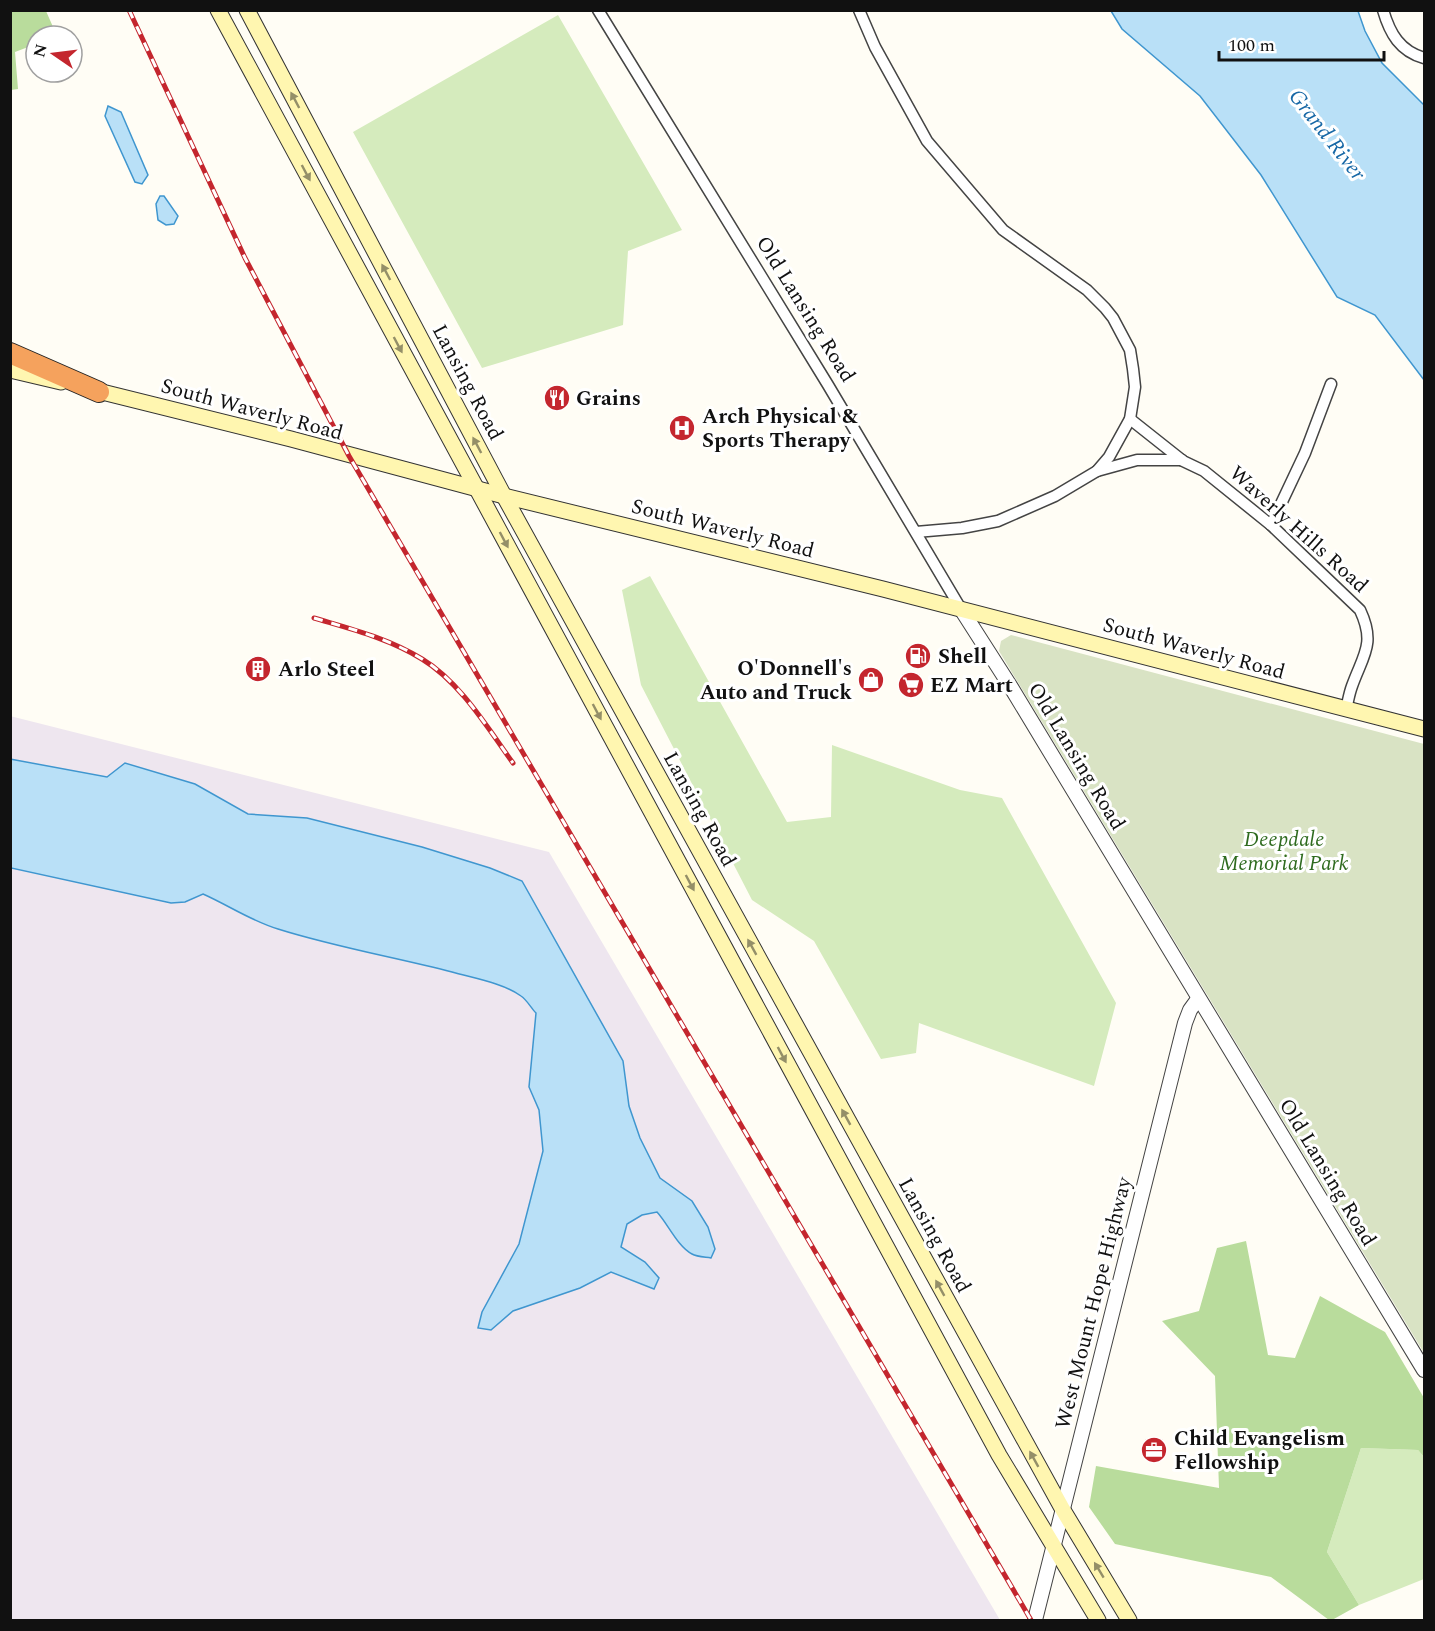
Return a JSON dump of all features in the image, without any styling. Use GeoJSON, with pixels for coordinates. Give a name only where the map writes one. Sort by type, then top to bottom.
{"type":"FeatureCollection","features":[{"type":"Feature","properties":{"kind":"highway"},"geometry":{"type":"LineString","coordinates":[[10,353],[99,392]]}},
{"type":"Feature","properties":{"kind":"main road","name":"Lansing Road"},"geometry":{"type":"LineString","coordinates":[[218,10],[999,1455],[1098,1620]]}},
{"type":"Feature","properties":{"kind":"main road","name":"Lansing Road"},"geometry":{"type":"LineString","coordinates":[[248,10],[504,496],[1063,1510],[1129,1620]]}},
{"type":"Feature","properties":{"kind":"main road","name":"South Waverly Road"},"geometry":{"type":"LineString","coordinates":[[10,370],[476,489],[961,609],[1425,729]]}},
{"type":"Feature","properties":{"kind":"street","name":"Old Lansing Road"},"geometry":{"type":"LineString","coordinates":[[598,10],[1425,1370]]}},
{"type":"Feature","properties":{"kind":"street"},"geometry":{"type":"LineString","coordinates":[[860,10],[875,47],[927,141],[1003,230],[1088,290],[1113,318],[1130,350],[1135,387],[1130,418],[1109,457],[1097,471]]}},
{"type":"Feature","properties":{"kind":"street"},"geometry":{"type":"LineString","coordinates":[[1383,10],[1392,35],[1398,44],[1405,50],[1425,58]]}},
{"type":"Feature","properties":{"kind":"street"},"geometry":{"type":"LineString","coordinates":[[1270,525],[1305,453],[1331,384]]}},
{"type":"Feature","properties":{"kind":"street","name":"Waverly Hills Road"},"geometry":{"type":"LineString","coordinates":[[1130,418],[1183,460],[1204,471],[1270,525],[1360,610],[1367,624],[1368,646],[1352,687],[1346,710]]}},
{"type":"Feature","properties":{"kind":"street"},"geometry":{"type":"LineString","coordinates":[[916,532],[962,528],[998,521],[1054,496],[1097,471],[1137,460],[1183,460]]}},
{"type":"Feature","properties":{"kind":"street","name":"West Mount Hope Highway"},"geometry":{"type":"LineString","coordinates":[[1035,1620],[1185,1023],[1198,999]]}},
{"type":"Feature","properties":{"kind":"shaded area"},"geometry":{"type":"Polygon","coordinates":[[[10,716],[549,852],[1000,1620],[11,1620],[10,716]]]}},
{"type":"Feature","properties":{"kind":"green space"},"geometry":{"type":"Polygon","coordinates":[[[10,11],[46,11],[52,24],[24,24],[24,49],[15,52],[18,89],[11,90],[10,11]]]}},
{"type":"Feature","properties":{"kind":"green space"},"geometry":{"type":"Polygon","coordinates":[[[558,15],[682,230],[628,251],[623,325],[482,368],[353,132],[558,15]]]}},
{"type":"Feature","properties":{"kind":"green space"},"geometry":{"type":"Polygon","coordinates":[[[650,576],[787,822],[831,817],[832,745],[960,790],[1002,798],[1116,1003],[1094,1086],[919,1023],[916,1053],[881,1059],[814,941],[752,900],[641,685],[622,590],[650,576]]]}},
{"type":"Feature","properties":{"kind":"green space","name":"Deepdale Memorial Park"},"geometry":{"type":"Polygon","coordinates":[[[1011,635],[1424,744],[1424,1353],[999,651],[1001,641],[1011,635]]]}},
{"type":"Feature","properties":{"kind":"green space"},"geometry":{"type":"Polygon","coordinates":[[[1246,1241],[1268,1355],[1295,1358],[1320,1296],[1385,1332],[1424,1398],[1424,1457],[1418,1450],[1361,1448],[1327,1552],[1359,1605],[1332,1620],[1271,1577],[1115,1544],[1089,1507],[1096,1466],[1219,1488],[1215,1376],[1162,1321],[1199,1311],[1217,1248],[1246,1241]]]}},
{"type":"Feature","properties":{"kind":"green space"},"geometry":{"type":"Polygon","coordinates":[[[1361,1448],[1418,1450],[1424,1457],[1424,1579],[1359,1605],[1327,1552],[1361,1448]]]}},
{"type":"Feature","properties":{"kind":"water","name":"Grand River"},"geometry":{"type":"Polygon","coordinates":[[[1111,11],[1358,11],[1365,31],[1382,63],[1424,105],[1424,380],[1375,315],[1337,297],[1261,175],[1200,96],[1122,29],[1111,11]]]}},
{"type":"Feature","properties":{"kind":"water"},"geometry":{"type":"Polygon","coordinates":[[[108,106],[121,112],[148,175],[142,184],[135,182],[105,116],[108,106]]]}},
{"type":"Feature","properties":{"kind":"water"},"geometry":{"type":"Polygon","coordinates":[[[160,196],[164,196],[178,216],[174,224],[166,225],[158,220],[156,204],[160,196]]]}},
{"type":"Feature","properties":{"kind":"water"},"geometry":{"type":"Polygon","coordinates":[[[10,759],[107,777],[125,763],[195,784],[248,814],[307,818],[422,847],[490,868],[522,881],[623,1061],[629,1106],[640,1138],[660,1178],[692,1201],[708,1227],[715,1249],[711,1258],[696,1256],[687,1251],[657,1212],[642,1215],[627,1224],[621,1247],[645,1262],[659,1278],[654,1289],[611,1272],[580,1288],[513,1311],[491,1330],[478,1328],[482,1312],[519,1244],[543,1151],[539,1110],[529,1087],[536,1013],[527,1002],[514,991],[488,981],[278,929],[258,922],[203,894],[185,902],[171,903],[11,868],[10,759]]]}},
{"type":"Feature","properties":{"kind":"railway"},"geometry":{"type":"LineString","coordinates":[[129,10],[245,258],[349,456],[1031,1620]]}},
{"type":"Feature","properties":{"kind":"railway"},"geometry":{"type":"LineString","coordinates":[[314,618],[383,640],[422,659],[436,669],[472,706],[513,763]]}},
{"type":"Feature","properties":{"kind":"place","name":"Grains"},"geometry":{"type":"Point","coordinates":[557,398]}},
{"type":"Feature","properties":{"kind":"place","name":"Arch Physical & Sports Therapy"},"geometry":{"type":"Point","coordinates":[682,428]}},
{"type":"Feature","properties":{"kind":"place","name":"Shell"},"geometry":{"type":"Point","coordinates":[918,656]}},
{"type":"Feature","properties":{"kind":"place","name":"Arlo Steel"},"geometry":{"type":"Point","coordinates":[258,669]}},
{"type":"Feature","properties":{"kind":"place","name":"O'Donnell's Auto and Truck"},"geometry":{"type":"Point","coordinates":[871,680]}},
{"type":"Feature","properties":{"kind":"place","name":"EZ Mart"},"geometry":{"type":"Point","coordinates":[911,685]}},
{"type":"Feature","properties":{"kind":"place","name":"Child Evangelism Fellowship"},"geometry":{"type":"Point","coordinates":[1154,1450]}}]}
